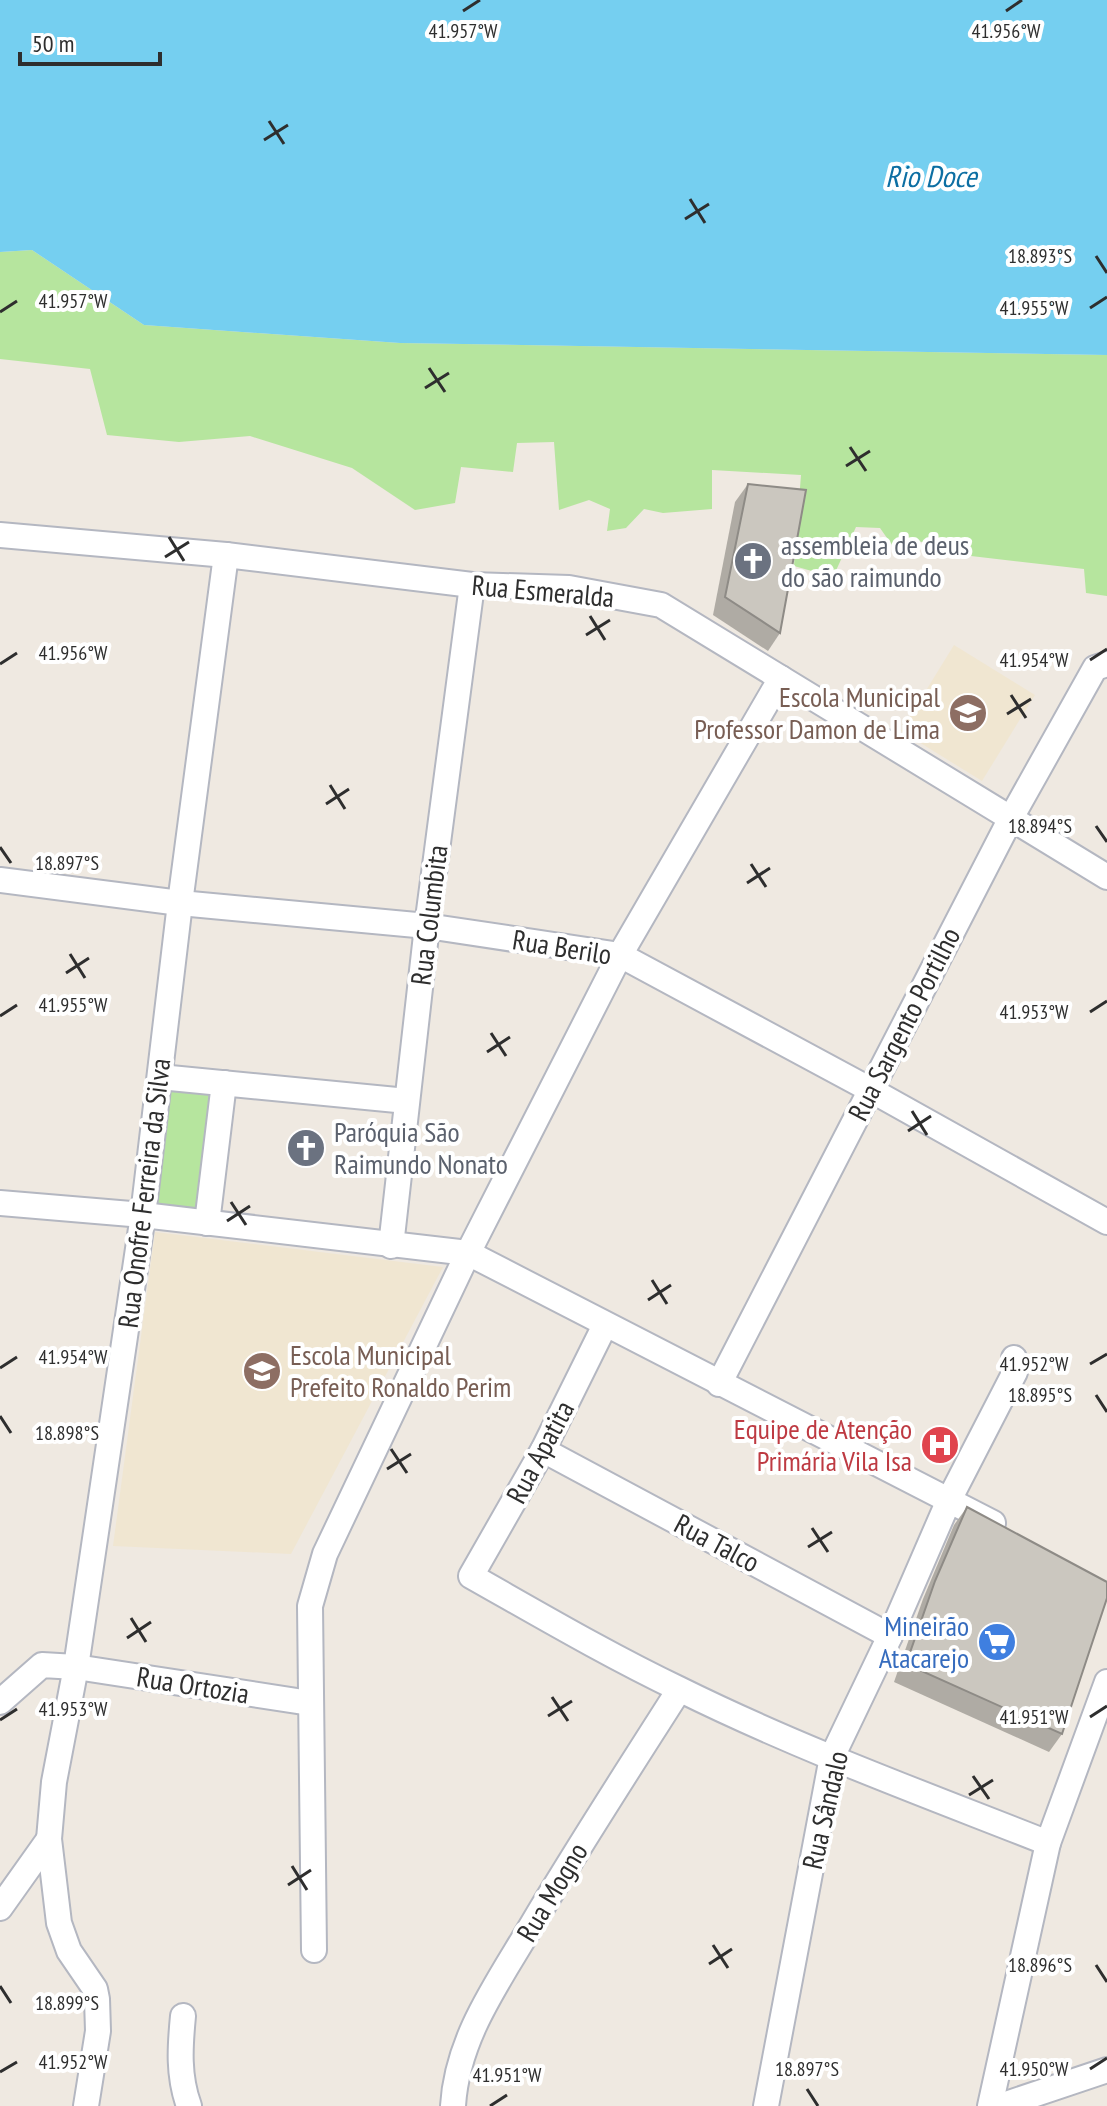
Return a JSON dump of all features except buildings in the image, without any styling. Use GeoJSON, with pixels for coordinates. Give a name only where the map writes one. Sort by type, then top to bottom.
{"type":"FeatureCollection","features":[{"type":"Feature","properties":{"kind":"street","name":"Rua Esmeralda"},"geometry":{"type":"LineString","coordinates":[[0,535],[226,555],[472,585],[569,588],[661,605],[1107,877]]}},
{"type":"Feature","properties":{"kind":"street","name":"Rua Onofre Ferreira da Silva"},"geometry":{"type":"LineString","coordinates":[[86,2106],[98,2031],[97,1999],[95,1989],[69,1951],[59,1923],[49,1839],[54,1782],[76,1667],[143,1215],[226,555]]}},
{"type":"Feature","properties":{"kind":"street","name":"Rua Columbita"},"geometry":{"type":"LineString","coordinates":[[391,1246],[427,926],[472,585]]}},
{"type":"Feature","properties":{"kind":"street","name":"Rua Sargento Portilho"},"geometry":{"type":"LineString","coordinates":[[719,1384],[1011,818],[1101,666]]}},
{"type":"Feature","properties":{"kind":"street"},"geometry":{"type":"LineString","coordinates":[[314,1950],[310,1606],[325,1554],[468,1253],[620,955],[781,678]]}},
{"type":"Feature","properties":{"kind":"street","name":"Rua Berilo"},"geometry":{"type":"LineString","coordinates":[[0,880],[180,903],[427,926],[620,955],[1107,1222]]}},
{"type":"Feature","properties":{"kind":"street"},"geometry":{"type":"LineString","coordinates":[[160,1077],[407,1101]]}},
{"type":"Feature","properties":{"kind":"street"},"geometry":{"type":"LineString","coordinates":[[207,1223],[224,1083]]}},
{"type":"Feature","properties":{"kind":"street"},"geometry":{"type":"LineString","coordinates":[[0,1203],[143,1215],[468,1253],[1015,1534]]}},
{"type":"Feature","properties":{"kind":"street","name":"Rua Apatita"},"geometry":{"type":"LineString","coordinates":[[605,1325],[543,1450],[471,1576],[679,1690]]}},
{"type":"Feature","properties":{"kind":"street","name":"Rua Sândalo"},"geometry":{"type":"LineString","coordinates":[[766,2106],[832,1757],[890,1636],[949,1500],[1015,1372],[1014,1358]]}},
{"type":"Feature","properties":{"kind":"street","name":"Rua Talco"},"geometry":{"type":"LineString","coordinates":[[543,1450],[890,1636]]}},
{"type":"Feature","properties":{"kind":"street","name":"Rua Ortozia"},"geometry":{"type":"LineString","coordinates":[[0,1702],[42,1665],[76,1667],[310,1703]]}},
{"type":"Feature","properties":{"kind":"street"},"geometry":{"type":"LineString","coordinates":[[679,1690],[832,1757],[1048,1843]]}},
{"type":"Feature","properties":{"kind":"street","name":"Rua Mogno"},"geometry":{"type":"LineString","coordinates":[[453,2106],[459,2063],[475,2020],[555,1885],[679,1690]]}},
{"type":"Feature","properties":{"kind":"street"},"geometry":{"type":"LineString","coordinates":[[990,2106],[1048,1843],[1105,1702]]}},
{"type":"Feature","properties":{"kind":"street"},"geometry":{"type":"LineString","coordinates":[[0,1908],[49,1839]]}},
{"type":"Feature","properties":{"kind":"street"},"geometry":{"type":"LineString","coordinates":[[183,2016],[179,2052],[183,2088],[189,2106]]}},
{"type":"Feature","properties":{"kind":"street"},"geometry":{"type":"LineString","coordinates":[[1000,2106],[1107,2070]]}},
{"type":"Feature","properties":{"kind":"shaded area","name":"Escola Municipal Professor Damon de Lima"},"geometry":{"type":"Polygon","coordinates":[[[954,645],[1035,695],[982,781],[901,731],[954,645]]]}},
{"type":"Feature","properties":{"kind":"shaded area","name":"Escola Municipal Prefeito Ronaldo Perim"},"geometry":{"type":"Polygon","coordinates":[[[155,1232],[443,1267],[291,1554],[113,1546],[155,1232]]]}},
{"type":"Feature","properties":{"kind":"green space"},"geometry":{"type":"Polygon","coordinates":[[[32,250],[144,325],[400,343],[1107,355],[1107,596],[1086,593],[1084,569],[954,554],[919,541],[901,558],[880,528],[856,527],[833,577],[794,566],[801,475],[712,470],[712,509],[663,513],[644,509],[626,528],[607,531],[610,509],[589,500],[559,510],[554,442],[517,443],[513,472],[461,467],[455,503],[415,510],[352,468],[250,436],[179,442],[107,435],[90,369],[0,359],[0,252],[32,250]]]}},
{"type":"Feature","properties":{"kind":"green space"},"geometry":{"type":"Polygon","coordinates":[[[163,1080],[220,1086],[204,1209],[149,1202],[163,1080]]]}},
{"type":"Feature","properties":{"kind":"water","name":"Rio Doce"},"geometry":{"type":"Polygon","coordinates":[[[0,0],[1107,0],[1107,355],[400,343],[144,325],[32,250],[0,252],[0,0]]]}},
{"type":"Feature","properties":{"kind":"place","name":"assembleia de deus do são raimundo"},"geometry":{"type":"Point","coordinates":[753,561]}},
{"type":"Feature","properties":{"kind":"place","name":"Escola Municipal Professor Damon de Lima"},"geometry":{"type":"Point","coordinates":[968,713]}},
{"type":"Feature","properties":{"kind":"place","name":"Paróquia São Raimundo Nonato"},"geometry":{"type":"Point","coordinates":[306,1148]}},
{"type":"Feature","properties":{"kind":"place","name":"Escola Municipal Prefeito Ronaldo Perim"},"geometry":{"type":"Point","coordinates":[262,1371]}},
{"type":"Feature","properties":{"kind":"place","name":"Equipe de Atenção Primária Vila Isa"},"geometry":{"type":"Point","coordinates":[940,1445]}},
{"type":"Feature","properties":{"kind":"place","name":"Mineirão Atacarejo"},"geometry":{"type":"Point","coordinates":[997,1642]}}]}
